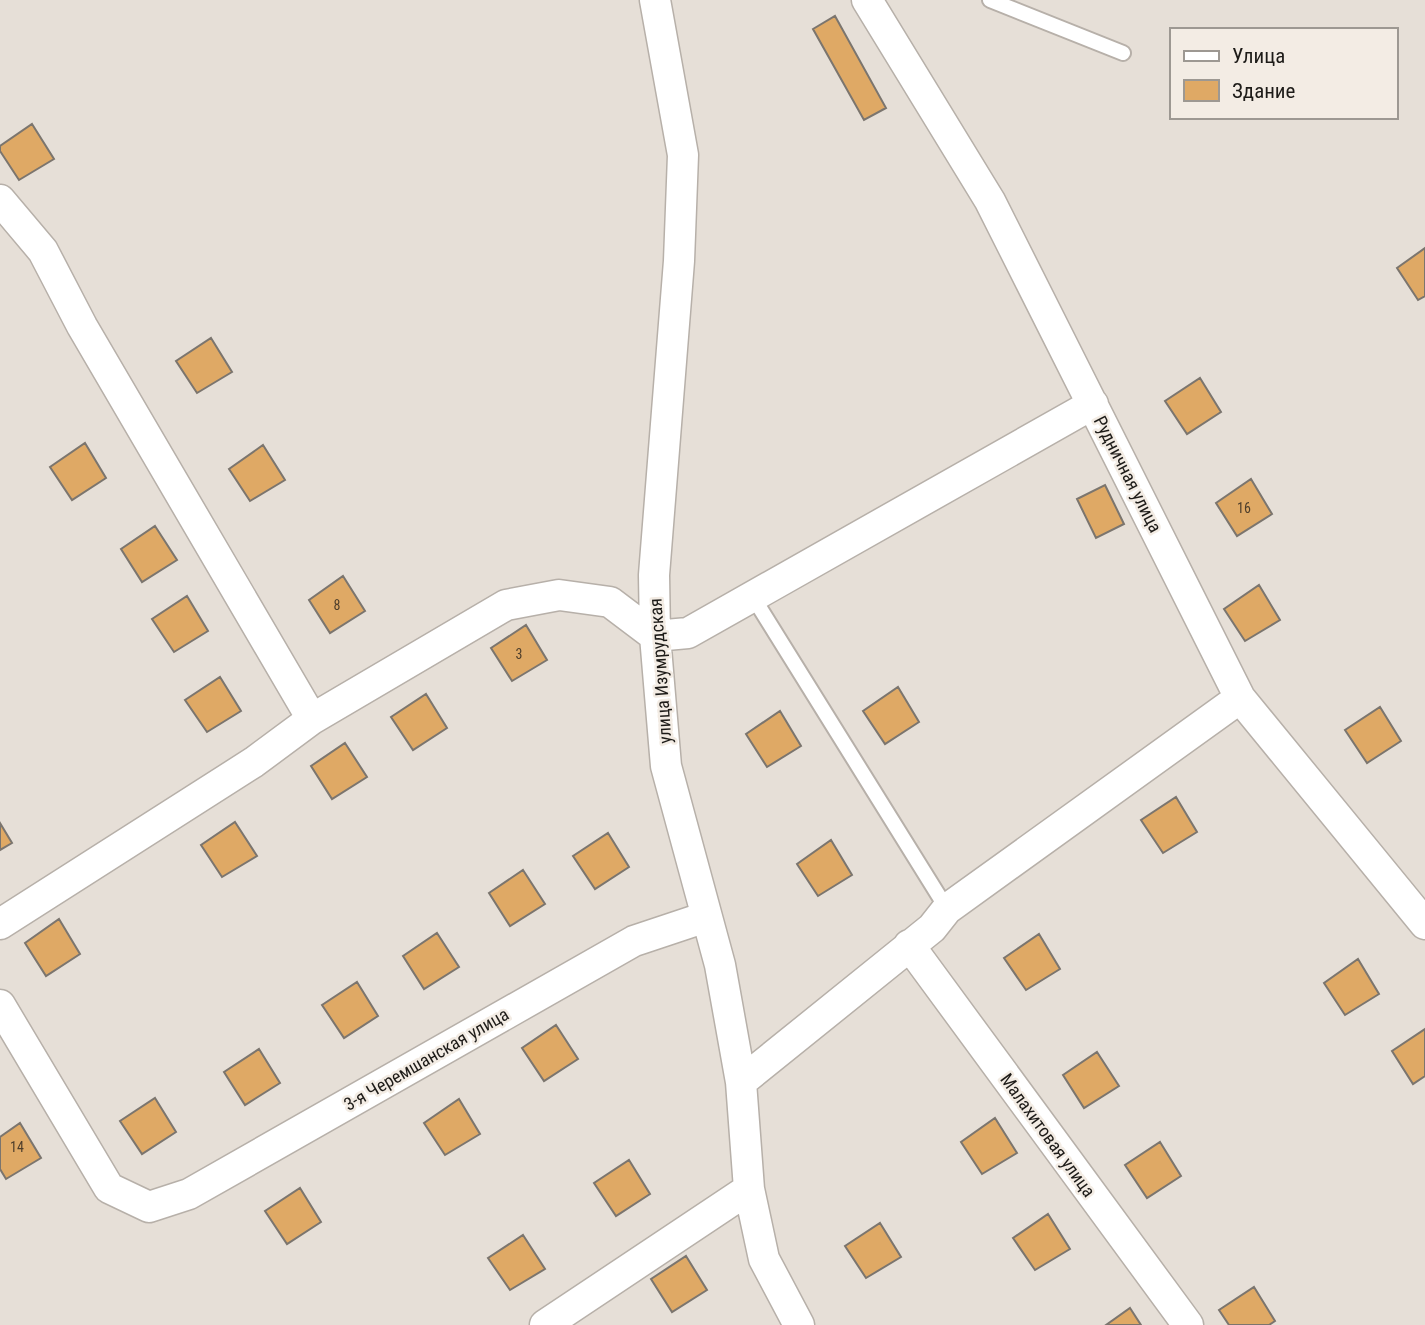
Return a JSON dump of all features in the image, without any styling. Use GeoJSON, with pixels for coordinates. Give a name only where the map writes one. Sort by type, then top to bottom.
{"type":"FeatureCollection","features":[{"type":"Feature","properties":{"kind":"street","name":"улица Изумрудская"},"geometry":{"type":"LineString","coordinates":[[655,0],[683,155],[679,261],[654,575],[655,636],[666,766],[720,965],[741,1082],[749,1189],[764,1259],[799,1325]]}},
{"type":"Feature","properties":{"kind":"street","name":"Рудничная улица"},"geometry":{"type":"LineString","coordinates":[[867,0],[990,201],[1240,698],[1425,924]]}},
{"type":"Feature","properties":{"kind":"street"},"geometry":{"type":"LineString","coordinates":[[0,200],[43,251],[82,326],[312,719]]}},
{"type":"Feature","properties":{"kind":"street"},"geometry":{"type":"LineString","coordinates":[[0,924],[254,762],[312,719],[506,606],[559,595],[610,602],[655,636],[688,633],[1093,404]]}},
{"type":"Feature","properties":{"kind":"street"},"geometry":{"type":"LineString","coordinates":[[741,1082],[932,928],[947,909],[1240,698]]}},
{"type":"Feature","properties":{"kind":"street","name":"3-я Черемшанская улица"},"geometry":{"type":"LineString","coordinates":[[0,1005],[109,1188],[149,1207],[189,1194],[635,941],[706,918]]}},
{"type":"Feature","properties":{"kind":"street","name":"Малахитовая улица"},"geometry":{"type":"LineString","coordinates":[[908,945],[1188,1325]]}},
{"type":"Feature","properties":{"kind":"street"},"geometry":{"type":"LineString","coordinates":[[545,1325],[749,1189]]}},
{"type":"Feature","properties":{"kind":"lane"},"geometry":{"type":"LineString","coordinates":[[990,0],[1123,52]]}},
{"type":"Feature","properties":{"kind":"lane"},"geometry":{"type":"LineString","coordinates":[[754,597],[947,909]]}},
{"type":"Feature","properties":{"kind":"building"},"geometry":{"type":"Polygon","coordinates":[[[835,16],[886,108],[864,120],[813,29],[835,16]]]}},
{"type":"Feature","properties":{"kind":"building"},"geometry":{"type":"Polygon","coordinates":[[[32,124],[54,159],[19,180],[0,151],[0,146],[32,124]]]}},
{"type":"Feature","properties":{"kind":"building"},"geometry":{"type":"Polygon","coordinates":[[[1425,248],[1425,296],[1418,300],[1397,268],[1425,248]]]}},
{"type":"Feature","properties":{"kind":"building"},"geometry":{"type":"Polygon","coordinates":[[[211,338],[232,372],[197,393],[176,361],[211,338]]]}},
{"type":"Feature","properties":{"kind":"building"},"geometry":{"type":"Polygon","coordinates":[[[1200,378],[1221,412],[1187,434],[1165,401],[1200,378]]]}},
{"type":"Feature","properties":{"kind":"building"},"geometry":{"type":"Polygon","coordinates":[[[85,443],[106,478],[72,500],[50,467],[85,443]]]}},
{"type":"Feature","properties":{"kind":"building"},"geometry":{"type":"Polygon","coordinates":[[[263,445],[285,480],[250,501],[229,469],[263,445]]]}},
{"type":"Feature","properties":{"kind":"building"},"geometry":{"type":"Polygon","coordinates":[[[1251,479],[1272,514],[1237,536],[1216,503],[1251,479]]]}},
{"type":"Feature","properties":{"kind":"building"},"geometry":{"type":"Polygon","coordinates":[[[1105,485],[1124,524],[1096,538],[1077,499],[1105,485]]]}},
{"type":"Feature","properties":{"kind":"building"},"geometry":{"type":"Polygon","coordinates":[[[155,526],[177,560],[142,582],[121,549],[155,526]]]}},
{"type":"Feature","properties":{"kind":"building"},"geometry":{"type":"Polygon","coordinates":[[[343,576],[365,611],[330,633],[309,600],[343,576]]]}},
{"type":"Feature","properties":{"kind":"building"},"geometry":{"type":"Polygon","coordinates":[[[1259,585],[1280,620],[1245,641],[1224,609],[1259,585]]]}},
{"type":"Feature","properties":{"kind":"building"},"geometry":{"type":"Polygon","coordinates":[[[187,596],[208,631],[174,652],[152,619],[187,596]]]}},
{"type":"Feature","properties":{"kind":"building"},"geometry":{"type":"Polygon","coordinates":[[[526,625],[547,660],[512,681],[491,648],[526,625]]]}},
{"type":"Feature","properties":{"kind":"building"},"geometry":{"type":"Polygon","coordinates":[[[220,677],[241,711],[207,732],[185,700],[220,677]]]}},
{"type":"Feature","properties":{"kind":"building"},"geometry":{"type":"Polygon","coordinates":[[[898,687],[919,722],[885,744],[863,711],[898,687]]]}},
{"type":"Feature","properties":{"kind":"building"},"geometry":{"type":"Polygon","coordinates":[[[426,694],[447,728],[413,750],[391,717],[426,694]]]}},
{"type":"Feature","properties":{"kind":"building"},"geometry":{"type":"Polygon","coordinates":[[[1380,707],[1401,741],[1367,763],[1345,730],[1380,707]]]}},
{"type":"Feature","properties":{"kind":"building"},"geometry":{"type":"Polygon","coordinates":[[[780,711],[801,746],[767,767],[746,734],[780,711]]]}},
{"type":"Feature","properties":{"kind":"building"},"geometry":{"type":"Polygon","coordinates":[[[345,743],[367,777],[332,799],[311,766],[345,743]]]}},
{"type":"Feature","properties":{"kind":"building"},"geometry":{"type":"Polygon","coordinates":[[[1176,797],[1197,832],[1163,853],[1141,820],[1176,797]]]}},
{"type":"Feature","properties":{"kind":"building"},"geometry":{"type":"Polygon","coordinates":[[[235,822],[257,856],[222,877],[201,845],[235,822]]]}},
{"type":"Feature","properties":{"kind":"building"},"geometry":{"type":"Polygon","coordinates":[[[0,823],[12,843],[0,850],[0,823]]]}},
{"type":"Feature","properties":{"kind":"building"},"geometry":{"type":"Polygon","coordinates":[[[608,833],[629,867],[595,889],[573,856],[608,833]]]}},
{"type":"Feature","properties":{"kind":"building"},"geometry":{"type":"Polygon","coordinates":[[[831,840],[852,875],[818,896],[797,864],[831,840]]]}},
{"type":"Feature","properties":{"kind":"building"},"geometry":{"type":"Polygon","coordinates":[[[523,870],[545,904],[510,926],[489,893],[523,870]]]}},
{"type":"Feature","properties":{"kind":"building"},"geometry":{"type":"Polygon","coordinates":[[[59,919],[80,954],[46,976],[25,943],[59,919]]]}},
{"type":"Feature","properties":{"kind":"building"},"geometry":{"type":"Polygon","coordinates":[[[437,933],[459,967],[424,989],[403,956],[437,933]]]}},
{"type":"Feature","properties":{"kind":"building"},"geometry":{"type":"Polygon","coordinates":[[[1039,934],[1060,969],[1026,990],[1004,958],[1039,934]]]}},
{"type":"Feature","properties":{"kind":"building"},"geometry":{"type":"Polygon","coordinates":[[[1358,959],[1379,994],[1345,1015],[1324,983],[1358,959]]]}},
{"type":"Feature","properties":{"kind":"building"},"geometry":{"type":"Polygon","coordinates":[[[357,982],[378,1016],[344,1038],[322,1005],[357,982]]]}},
{"type":"Feature","properties":{"kind":"building"},"geometry":{"type":"Polygon","coordinates":[[[556,1025],[578,1059],[544,1081],[522,1048],[556,1025]]]}},
{"type":"Feature","properties":{"kind":"building"},"geometry":{"type":"Polygon","coordinates":[[[1425,1029],[1425,1076],[1413,1084],[1392,1051],[1425,1029]]]}},
{"type":"Feature","properties":{"kind":"building"},"geometry":{"type":"Polygon","coordinates":[[[259,1049],[280,1083],[245,1105],[224,1072],[259,1049]]]}},
{"type":"Feature","properties":{"kind":"building"},"geometry":{"type":"Polygon","coordinates":[[[1097,1052],[1119,1086],[1084,1108],[1063,1075],[1097,1052]]]}},
{"type":"Feature","properties":{"kind":"building"},"geometry":{"type":"Polygon","coordinates":[[[155,1098],[176,1132],[142,1154],[120,1121],[155,1098]]]}},
{"type":"Feature","properties":{"kind":"building"},"geometry":{"type":"Polygon","coordinates":[[[459,1099],[480,1134],[445,1155],[424,1123],[459,1099]]]}},
{"type":"Feature","properties":{"kind":"building"},"geometry":{"type":"Polygon","coordinates":[[[995,1118],[1017,1153],[982,1174],[961,1142],[995,1118]]]}},
{"type":"Feature","properties":{"kind":"building"},"geometry":{"type":"Polygon","coordinates":[[[20,1123],[41,1158],[6,1179],[0,1169],[0,1137],[20,1123]]]}},
{"type":"Feature","properties":{"kind":"building"},"geometry":{"type":"Polygon","coordinates":[[[1160,1142],[1181,1176],[1147,1198],[1125,1165],[1160,1142]]]}},
{"type":"Feature","properties":{"kind":"building"},"geometry":{"type":"Polygon","coordinates":[[[629,1160],[650,1194],[616,1216],[594,1183],[629,1160]]]}},
{"type":"Feature","properties":{"kind":"building"},"geometry":{"type":"Polygon","coordinates":[[[300,1188],[321,1222],[287,1244],[265,1211],[300,1188]]]}},
{"type":"Feature","properties":{"kind":"building"},"geometry":{"type":"Polygon","coordinates":[[[1048,1214],[1070,1249],[1035,1270],[1013,1238],[1048,1214]]]}},
{"type":"Feature","properties":{"kind":"building"},"geometry":{"type":"Polygon","coordinates":[[[880,1223],[901,1257],[866,1278],[845,1246],[880,1223]]]}},
{"type":"Feature","properties":{"kind":"building"},"geometry":{"type":"Polygon","coordinates":[[[523,1235],[545,1269],[510,1290],[488,1258],[523,1235]]]}},
{"type":"Feature","properties":{"kind":"building"},"geometry":{"type":"Polygon","coordinates":[[[686,1256],[707,1290],[672,1312],[651,1279],[686,1256]]]}},
{"type":"Feature","properties":{"kind":"building"},"geometry":{"type":"Polygon","coordinates":[[[1254,1287],[1275,1321],[1269,1325],[1229,1325],[1219,1310],[1254,1287]]]}},
{"type":"Feature","properties":{"kind":"building"},"geometry":{"type":"Polygon","coordinates":[[[1130,1308],[1141,1325],[1106,1325],[1130,1308]]]}}]}
